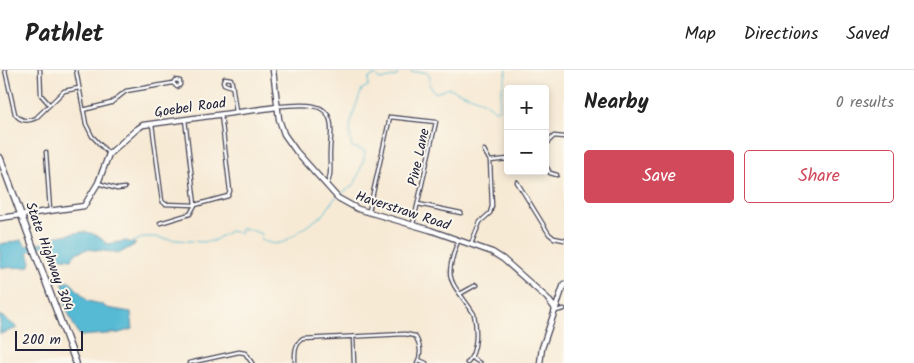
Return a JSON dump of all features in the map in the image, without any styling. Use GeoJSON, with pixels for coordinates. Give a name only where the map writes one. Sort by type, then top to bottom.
{"type":"FeatureCollection","features":[{"type":"Feature","properties":{"kind":"main road","name":"State Highway 304"},"geometry":{"type":"LineString","coordinates":[[0,158],[76,363]]}},
{"type":"Feature","properties":{"kind":"street"},"geometry":{"type":"LineString","coordinates":[[5,70],[15,114],[18,118],[25,121],[31,121],[36,118],[64,91],[79,88]]}},
{"type":"Feature","properties":{"kind":"street"},"geometry":{"type":"LineString","coordinates":[[40,70],[41,95],[49,104]]}},
{"type":"Feature","properties":{"kind":"street"},"geometry":{"type":"LineString","coordinates":[[77,70],[86,124],[92,136],[109,154]]}},
{"type":"Feature","properties":{"kind":"street","name":"Haverstraw Road"},"geometry":{"type":"LineString","coordinates":[[273,70],[281,127],[287,140],[326,186],[344,202],[368,213],[492,252],[503,259],[547,298],[555,311]]}},
{"type":"Feature","properties":{"kind":"street"},"geometry":{"type":"LineString","coordinates":[[83,110],[111,102],[126,91],[172,84]]}},
{"type":"Feature","properties":{"kind":"street"},"geometry":{"type":"LineString","coordinates":[[232,86],[236,112]]}},
{"type":"Feature","properties":{"kind":"street"},"geometry":{"type":"LineString","coordinates":[[277,106],[311,105],[321,108],[328,116],[331,126],[330,171],[326,186]]}},
{"type":"Feature","properties":{"kind":"street","name":"Goebel Road"},"geometry":{"type":"LineString","coordinates":[[0,218],[84,206],[98,183],[109,154],[137,128],[152,124],[277,106]]}},
{"type":"Feature","properties":{"kind":"street"},"geometry":{"type":"LineString","coordinates":[[152,124],[160,198],[165,204],[194,205],[228,196],[230,188],[221,115]]}},
{"type":"Feature","properties":{"kind":"street","name":"Pine Lane"},"geometry":{"type":"LineString","coordinates":[[368,213],[390,117],[436,122],[413,226]]}},
{"type":"Feature","properties":{"kind":"street"},"geometry":{"type":"LineString","coordinates":[[160,223],[190,214],[194,205],[185,119]]}},
{"type":"Feature","properties":{"kind":"street"},"geometry":{"type":"LineString","coordinates":[[549,141],[554,136],[564,137]]}},
{"type":"Feature","properties":{"kind":"street"},"geometry":{"type":"LineString","coordinates":[[471,244],[480,222],[490,213],[492,206],[490,161],[484,150]]}},
{"type":"Feature","properties":{"kind":"street"},"geometry":{"type":"LineString","coordinates":[[46,152],[50,212]]}},
{"type":"Feature","properties":{"kind":"street"},"geometry":{"type":"LineString","coordinates":[[490,161],[504,159]]}},
{"type":"Feature","properties":{"kind":"street"},"geometry":{"type":"LineString","coordinates":[[549,171],[557,176]]}},
{"type":"Feature","properties":{"kind":"street"},"geometry":{"type":"LineString","coordinates":[[516,182],[550,234],[554,238],[564,240]]}},
{"type":"Feature","properties":{"kind":"street"},"geometry":{"type":"LineString","coordinates":[[98,183],[120,190],[125,188]]}},
{"type":"Feature","properties":{"kind":"street"},"geometry":{"type":"LineString","coordinates":[[418,204],[461,213]]}},
{"type":"Feature","properties":{"kind":"street"},"geometry":{"type":"LineString","coordinates":[[458,240],[451,259],[450,279],[474,314],[476,320],[475,351],[468,363]]}},
{"type":"Feature","properties":{"kind":"street"},"geometry":{"type":"LineString","coordinates":[[540,363],[542,348],[564,284]]}},
{"type":"Feature","properties":{"kind":"street"},"geometry":{"type":"LineString","coordinates":[[460,294],[476,285]]}},
{"type":"Feature","properties":{"kind":"street"},"geometry":{"type":"LineString","coordinates":[[555,311],[564,310]]}},
{"type":"Feature","properties":{"kind":"street"},"geometry":{"type":"LineString","coordinates":[[295,363],[296,347],[298,342],[303,339],[405,334],[415,336],[419,343],[418,361],[426,363]]}},
{"type":"Feature","properties":{"kind":"street"},"geometry":{"type":"LineString","coordinates":[[354,337],[354,363]]}},
{"type":"Feature","properties":{"kind":"street"},"geometry":{"type":"LineString","coordinates":[[189,363],[238,352],[248,356],[252,363]]}},
{"type":"Feature","properties":{"kind":"street"},"geometry":{"type":"LineString","coordinates":[[472,358],[480,363]]}},
{"type":"Feature","properties":{"kind":"water"},"geometry":{"type":"Polygon","coordinates":[[[82,232],[96,235],[107,244],[126,241],[136,244],[120,253],[87,249],[76,253],[72,259],[53,257],[44,246],[28,252],[31,262],[30,266],[0,267],[0,244],[22,240],[26,246],[43,243],[46,238],[82,232]]]}},
{"type":"Feature","properties":{"kind":"water"},"geometry":{"type":"Polygon","coordinates":[[[69,281],[88,301],[101,304],[107,308],[131,312],[133,329],[119,333],[80,336],[70,317],[65,297],[63,283],[69,281]]]}},
{"type":"Feature","properties":{"kind":"water"},"geometry":{"type":"Polygon","coordinates":[[[0,315],[18,328],[0,334],[0,315]]]}},
{"type":"Feature","properties":{"kind":"waterway"},"geometry":{"type":"LineString","coordinates":[[132,242],[145,237],[203,242],[213,241],[230,231],[240,233],[241,229],[248,229],[262,234],[260,240],[274,244],[284,242],[324,214],[334,199],[355,184],[365,151],[352,147],[350,132],[352,118],[362,89],[368,86],[369,78],[375,75],[381,80],[397,76],[397,70]]}},
{"type":"Feature","properties":{"kind":"waterway"},"geometry":{"type":"LineString","coordinates":[[409,70],[411,72],[425,72],[430,76],[429,84],[435,93],[449,88],[485,102],[495,110],[499,109],[507,70]]}}]}
